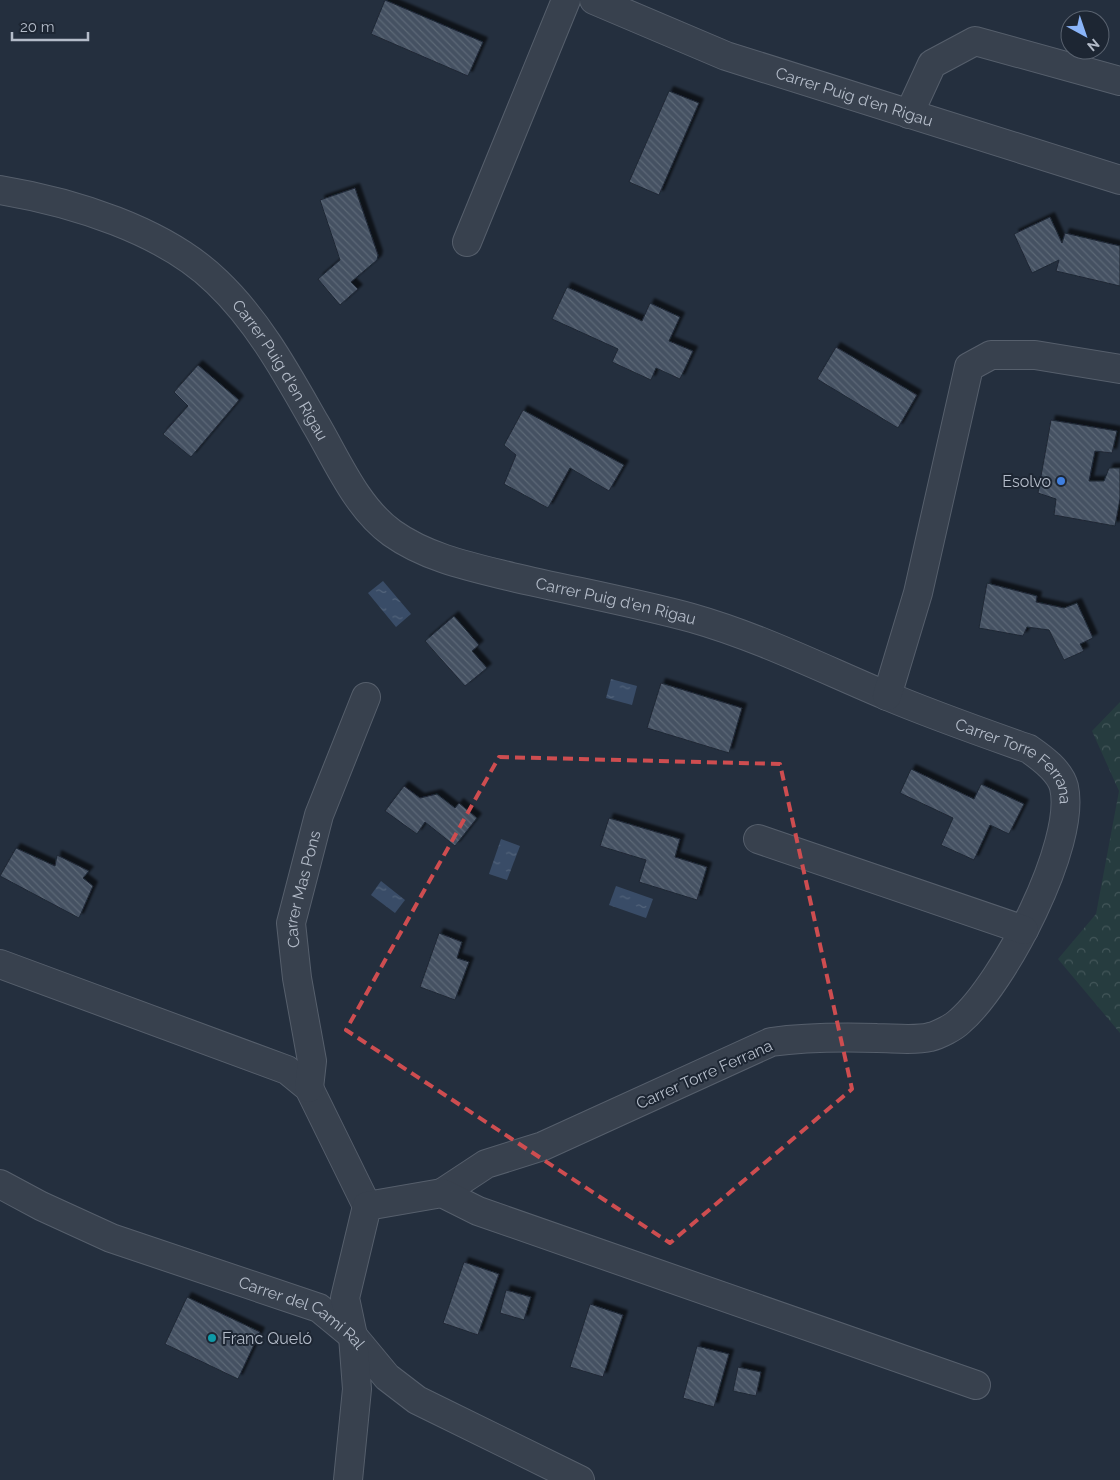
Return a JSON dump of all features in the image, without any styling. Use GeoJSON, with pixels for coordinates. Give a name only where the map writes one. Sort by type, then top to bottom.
{"type":"FeatureCollection","features":[{"type":"Feature","properties":{"kind":"street"},"geometry":{"type":"LineString","coordinates":[[467,242],[566,0]]}},
{"type":"Feature","properties":{"kind":"street","name":"Carrer Puig d'en Rigau"},"geometry":{"type":"LineString","coordinates":[[594,0],[726,56],[1120,180]]}},
{"type":"Feature","properties":{"kind":"street"},"geometry":{"type":"LineString","coordinates":[[909,114],[932,64],[975,42],[1120,81]]}},
{"type":"Feature","properties":{"kind":"street","name":"Carrer Puig d'en Rigau"},"geometry":{"type":"LineString","coordinates":[[0,190],[45,197],[90,211],[142,232],[182,256],[216,281],[273,351],[356,494],[373,517],[393,534],[431,553],[472,567],[692,618],[760,640],[887,696]]}},
{"type":"Feature","properties":{"kind":"street"},"geometry":{"type":"LineString","coordinates":[[887,696],[918,593],[969,367],[991,355],[1035,355],[1120,369]]}},
{"type":"Feature","properties":{"kind":"street","name":"Carrer Torre Ferrana"},"geometry":{"type":"LineString","coordinates":[[367,1206],[442,1193],[486,1164],[543,1146],[771,1042],[809,1037],[930,1037],[960,1022],[990,986],[1024,930],[1048,877],[1065,820],[1064,786],[1048,762],[1029,749],[887,696]]}},
{"type":"Feature","properties":{"kind":"street","name":"Carrer Mas Pons"},"geometry":{"type":"LineString","coordinates":[[309,1088],[312,1061],[297,978],[291,922],[318,815],[366,697]]}},
{"type":"Feature","properties":{"kind":"street"},"geometry":{"type":"LineString","coordinates":[[758,839],[1024,930]]}},
{"type":"Feature","properties":{"kind":"street"},"geometry":{"type":"LineString","coordinates":[[0,964],[287,1070],[309,1088],[367,1206],[345,1298],[352,1336],[357,1389],[348,1480]]}},
{"type":"Feature","properties":{"kind":"street","name":"Carrer del Camí Ral"},"geometry":{"type":"LineString","coordinates":[[0,1184],[41,1206],[111,1238],[319,1308],[352,1336],[387,1377],[416,1400],[580,1480]]}},
{"type":"Feature","properties":{"kind":"street"},"geometry":{"type":"LineString","coordinates":[[442,1193],[488,1214],[976,1385]]}},
{"type":"Feature","properties":{"kind":"highlighted area"},"geometry":{"type":"Polygon","coordinates":[[[499,757],[780,764],[852,1089],[670,1243],[346,1030],[499,757]]]}},
{"type":"Feature","properties":{"kind":"green space"},"geometry":{"type":"Polygon","coordinates":[[[1120,702],[1120,1033],[1058,959],[1096,914],[1119,791],[1092,731],[1120,702]]]}},
{"type":"Feature","properties":{"kind":"water"},"geometry":{"type":"Polygon","coordinates":[[[383,581],[411,614],[396,627],[368,593],[383,581]]]}},
{"type":"Feature","properties":{"kind":"water"},"geometry":{"type":"Polygon","coordinates":[[[611,679],[637,686],[632,705],[606,698],[611,679]]]}},
{"type":"Feature","properties":{"kind":"water"},"geometry":{"type":"Polygon","coordinates":[[[501,839],[520,846],[507,880],[489,874],[501,839]]]}},
{"type":"Feature","properties":{"kind":"water"},"geometry":{"type":"Polygon","coordinates":[[[381,881],[405,900],[395,913],[371,895],[381,881]]]}},
{"type":"Feature","properties":{"kind":"water"},"geometry":{"type":"Polygon","coordinates":[[[616,886],[653,899],[646,918],[609,905],[616,886]]]}},
{"type":"Feature","properties":{"kind":"building"},"geometry":{"type":"Polygon","coordinates":[[[385,0],[483,42],[468,76],[371,34],[385,0]]]}},
{"type":"Feature","properties":{"kind":"building"},"geometry":{"type":"Polygon","coordinates":[[[669,91],[699,103],[659,195],[629,182],[669,91]]]}},
{"type":"Feature","properties":{"kind":"building"},"geometry":{"type":"Polygon","coordinates":[[[355,188],[378,255],[377,260],[351,282],[358,289],[340,305],[318,279],[340,260],[320,200],[355,188]]]}},
{"type":"Feature","properties":{"kind":"building"},"geometry":{"type":"Polygon","coordinates":[[[1050,217],[1062,243],[1065,233],[1120,246],[1120,286],[1056,271],[1059,260],[1032,273],[1014,234],[1050,217]]]}},
{"type":"Feature","properties":{"kind":"building"},"geometry":{"type":"Polygon","coordinates":[[[567,287],[642,321],[650,303],[680,317],[669,341],[693,351],[680,379],[656,368],[651,380],[612,362],[618,349],[552,319],[567,287]]]}},
{"type":"Feature","properties":{"kind":"building"},"geometry":{"type":"Polygon","coordinates":[[[836,347],[917,395],[898,428],[817,379],[836,347]]]}},
{"type":"Feature","properties":{"kind":"building"},"geometry":{"type":"Polygon","coordinates":[[[198,365],[239,400],[191,457],[163,434],[188,406],[174,392],[198,365]]]}},
{"type":"Feature","properties":{"kind":"building"},"geometry":{"type":"Polygon","coordinates":[[[523,410],[624,465],[609,491],[570,468],[548,508],[504,484],[516,455],[504,445],[523,410]]]}},
{"type":"Feature","properties":{"kind":"building"},"geometry":{"type":"Polygon","coordinates":[[[1051,420],[1117,431],[1112,453],[1095,451],[1089,481],[1104,481],[1109,468],[1120,468],[1120,499],[1115,526],[1054,515],[1056,499],[1038,493],[1051,420]]]}},
{"type":"Feature","properties":{"kind":"building"},"geometry":{"type":"Polygon","coordinates":[[[987,583],[1037,596],[1036,602],[1064,608],[1077,603],[1093,638],[1080,644],[1084,651],[1064,660],[1049,630],[1027,627],[1023,636],[979,628],[987,583]]]}},
{"type":"Feature","properties":{"kind":"building"},"geometry":{"type":"Polygon","coordinates":[[[454,616],[479,645],[472,651],[487,668],[465,686],[425,641],[454,616]]]}},
{"type":"Feature","properties":{"kind":"building"},"geometry":{"type":"Polygon","coordinates":[[[661,683],[742,708],[729,753],[647,728],[661,683]]]}},
{"type":"Feature","properties":{"kind":"building"},"geometry":{"type":"Polygon","coordinates":[[[911,769],[974,799],[981,784],[1024,804],[1009,834],[990,825],[974,860],[941,845],[953,818],[900,793],[911,769]]]}},
{"type":"Feature","properties":{"kind":"building"},"geometry":{"type":"Polygon","coordinates":[[[404,786],[420,798],[437,794],[455,808],[459,803],[477,818],[455,846],[425,822],[417,834],[385,811],[404,786]]]}},
{"type":"Feature","properties":{"kind":"building"},"geometry":{"type":"Polygon","coordinates":[[[609,818],[680,839],[675,857],[707,867],[697,900],[639,882],[646,860],[600,846],[609,818]]]}},
{"type":"Feature","properties":{"kind":"building"},"geometry":{"type":"Polygon","coordinates":[[[16,848],[55,866],[57,855],[89,871],[83,878],[93,886],[79,918],[0,876],[16,848]]]}},
{"type":"Feature","properties":{"kind":"building"},"geometry":{"type":"Polygon","coordinates":[[[439,933],[462,942],[457,958],[469,962],[455,1000],[420,987],[439,933]]]}},
{"type":"Feature","properties":{"kind":"building"},"geometry":{"type":"Polygon","coordinates":[[[464,1262],[499,1274],[478,1335],[443,1323],[464,1262]]]}},
{"type":"Feature","properties":{"kind":"building"},"geometry":{"type":"Polygon","coordinates":[[[506,1290],[531,1297],[524,1320],[500,1313],[506,1290]]]}},
{"type":"Feature","properties":{"kind":"building","name":"Franc Queló"},"geometry":{"type":"Polygon","coordinates":[[[187,1297],[260,1332],[238,1379],[165,1344],[187,1297]]]}},
{"type":"Feature","properties":{"kind":"building"},"geometry":{"type":"Polygon","coordinates":[[[590,1304],[623,1315],[603,1377],[570,1367],[590,1304]]]}},
{"type":"Feature","properties":{"kind":"building"},"geometry":{"type":"Polygon","coordinates":[[[697,1346],[729,1354],[714,1407],[683,1398],[697,1346]]]}},
{"type":"Feature","properties":{"kind":"building"},"geometry":{"type":"Polygon","coordinates":[[[738,1367],[761,1372],[756,1396],[733,1391],[738,1367]]]}},
{"type":"Feature","properties":{"kind":"place","name":"Esolvo"},"geometry":{"type":"Point","coordinates":[1061,481]}},
{"type":"Feature","properties":{"kind":"place","name":"Franc Queló"},"geometry":{"type":"Point","coordinates":[212,1338]}}]}
